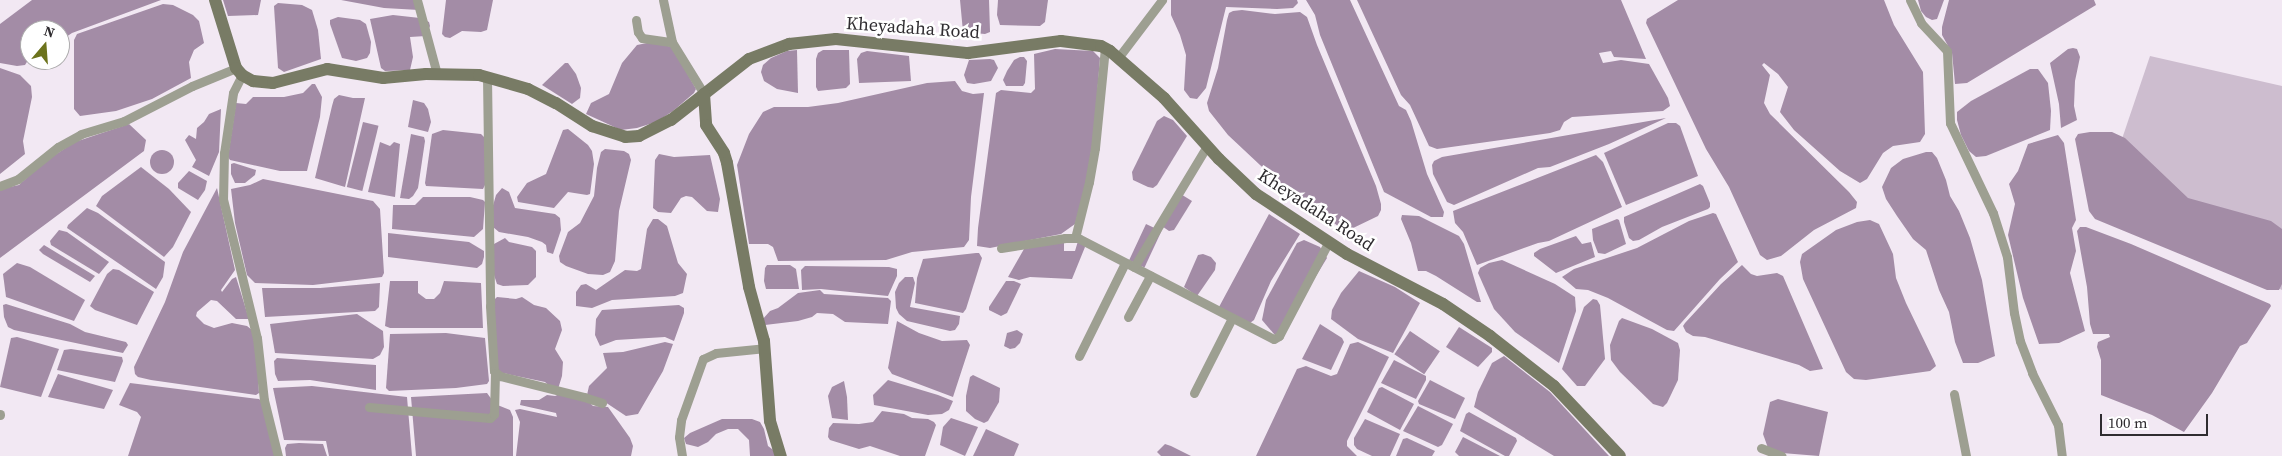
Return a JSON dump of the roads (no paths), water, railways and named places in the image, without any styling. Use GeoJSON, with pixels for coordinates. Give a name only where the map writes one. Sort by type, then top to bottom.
{"type":"FeatureCollection","features":[{"type":"Feature","properties":{"kind":"main road"},"geometry":{"type":"LineString","coordinates":[[216,0],[234,76]]}},
{"type":"Feature","properties":{"kind":"main road","name":"Kheyadaha Road"},"geometry":{"type":"LineString","coordinates":[[234,76],[253,81],[273,82],[327,69],[370,78],[437,74],[487,77],[528,89],[556,103],[592,126],[625,137],[640,136],[672,120],[749,60],[789,44],[836,39],[968,53],[1061,41],[1084,43],[1105,48],[1164,98],[1239,180],[1256,194],[1328,243],[1443,304],[1490,336],[1554,386],[1620,456]]}},
{"type":"Feature","properties":{"kind":"main road"},"geometry":{"type":"LineString","coordinates":[[704,94],[706,125],[724,153],[727,163],[749,287],[764,348],[770,421],[781,456]]}},
{"type":"Feature","properties":{"kind":"street"},"geometry":{"type":"LineString","coordinates":[[417,0],[437,74]]}},
{"type":"Feature","properties":{"kind":"street"},"geometry":{"type":"LineString","coordinates":[[663,0],[672,42],[704,94]]}},
{"type":"Feature","properties":{"kind":"street"},"geometry":{"type":"LineString","coordinates":[[1118,58],[1162,0]]}},
{"type":"Feature","properties":{"kind":"street"},"geometry":{"type":"LineString","coordinates":[[1910,0],[1921,23],[1947,51],[1950,123],[1993,213],[2007,257],[2014,313],[2020,341],[2032,373],[2058,425],[2062,456]]}},
{"type":"Feature","properties":{"kind":"street"},"geometry":{"type":"LineString","coordinates":[[636,20],[638,32],[642,38],[672,42]]}},
{"type":"Feature","properties":{"kind":"street"},"geometry":{"type":"LineString","coordinates":[[1075,238],[1089,182],[1095,148],[1105,48]]}},
{"type":"Feature","properties":{"kind":"street"},"geometry":{"type":"LineString","coordinates":[[0,186],[18,179],[58,147],[81,134],[124,121],[234,76],[224,153],[223,199],[257,338],[264,400],[278,456]]}},
{"type":"Feature","properties":{"kind":"street"},"geometry":{"type":"LineString","coordinates":[[369,407],[490,418],[494,414],[495,373],[490,306],[487,77]]}},
{"type":"Feature","properties":{"kind":"street"},"geometry":{"type":"LineString","coordinates":[[1079,356],[1129,265],[1207,146]]}},
{"type":"Feature","properties":{"kind":"street"},"geometry":{"type":"LineString","coordinates":[[1000,248],[1075,238],[1268,338],[1276,339],[1328,243]]}},
{"type":"Feature","properties":{"kind":"street"},"geometry":{"type":"LineString","coordinates":[[1128,316],[1150,276]]}},
{"type":"Feature","properties":{"kind":"street"},"geometry":{"type":"LineString","coordinates":[[1194,393],[1232,318]]}},
{"type":"Feature","properties":{"kind":"street"},"geometry":{"type":"LineString","coordinates":[[682,456],[681,420],[703,359],[716,353],[764,348]]}},
{"type":"Feature","properties":{"kind":"street"},"geometry":{"type":"LineString","coordinates":[[495,373],[602,404]]}},
{"type":"Feature","properties":{"kind":"street"},"geometry":{"type":"LineString","coordinates":[[1954,394],[1966,456]]}},
{"type":"Feature","properties":{"kind":"street"},"geometry":{"type":"LineString","coordinates":[[1761,448],[1782,456]]}}]}
